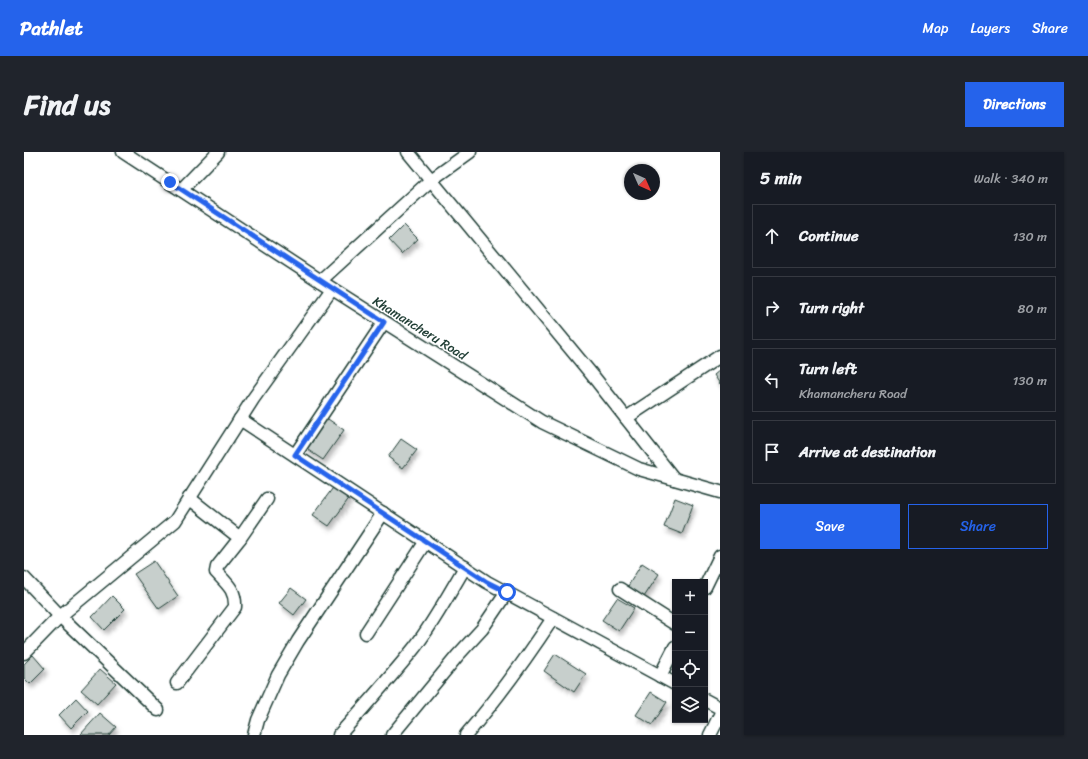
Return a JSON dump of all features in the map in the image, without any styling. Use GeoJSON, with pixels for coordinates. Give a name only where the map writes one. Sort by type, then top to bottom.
{"type":"FeatureCollection","features":[{"type":"Feature","properties":{"kind":"street","name":"Khamancheru Road"},"geometry":{"type":"LineString","coordinates":[[123,152],[332,289],[542,422],[639,468],[720,492]]}},
{"type":"Feature","properties":{"kind":"street"},"geometry":{"type":"LineString","coordinates":[[181,190],[218,152]]}},
{"type":"Feature","properties":{"kind":"street"},"geometry":{"type":"LineString","coordinates":[[408,152],[626,418],[674,479]]}},
{"type":"Feature","properties":{"kind":"street"},"geometry":{"type":"LineString","coordinates":[[320,281],[431,180],[470,152]]}},
{"type":"Feature","properties":{"kind":"street"},"geometry":{"type":"LineString","coordinates":[[24,653],[60,616],[175,521],[253,399],[332,289]]}},
{"type":"Feature","properties":{"kind":"street"},"geometry":{"type":"LineString","coordinates":[[295,455],[384,322]]}},
{"type":"Feature","properties":{"kind":"street"},"geometry":{"type":"LineString","coordinates":[[626,418],[720,356]]}},
{"type":"Feature","properties":{"kind":"street"},"geometry":{"type":"LineString","coordinates":[[240,419],[487,582],[672,682]]}},
{"type":"Feature","properties":{"kind":"street"},"geometry":{"type":"LineString","coordinates":[[189,498],[240,538]]}},
{"type":"Feature","properties":{"kind":"street"},"geometry":{"type":"LineString","coordinates":[[177,683],[235,607],[235,599],[232,590],[216,572],[217,567],[240,538],[267,499]]}},
{"type":"Feature","properties":{"kind":"street"},"geometry":{"type":"LineString","coordinates":[[254,735],[258,720],[278,675],[298,641],[383,513]]}},
{"type":"Feature","properties":{"kind":"street"},"geometry":{"type":"LineString","coordinates":[[366,633],[426,541]]}},
{"type":"Feature","properties":{"kind":"street"},"geometry":{"type":"LineString","coordinates":[[708,581],[720,556]]}},
{"type":"Feature","properties":{"kind":"street"},"geometry":{"type":"LineString","coordinates":[[340,735],[416,646],[446,600],[465,567]]}},
{"type":"Feature","properties":{"kind":"street"},"geometry":{"type":"LineString","coordinates":[[24,578],[60,616],[158,710]]}},
{"type":"Feature","properties":{"kind":"street"},"geometry":{"type":"LineString","coordinates":[[620,589],[672,622]]}},
{"type":"Feature","properties":{"kind":"street"},"geometry":{"type":"LineString","coordinates":[[392,735],[458,655],[482,629],[507,592]]}},
{"type":"Feature","properties":{"kind":"street"},"geometry":{"type":"LineString","coordinates":[[466,735],[519,670],[553,618]]}},
{"type":"Feature","properties":{"kind":"street"},"geometry":{"type":"LineString","coordinates":[[660,676],[673,651]]}},
{"type":"Feature","properties":{"kind":"street"},"geometry":{"type":"LineString","coordinates":[[708,702],[720,708]]}},
{"type":"Feature","properties":{"kind":"street"},"geometry":{"type":"LineString","coordinates":[[710,735],[720,715]]}},
{"type":"Feature","properties":{"kind":"building"},"geometry":{"type":"Polygon","coordinates":[[[404,225],[418,239],[402,254],[389,240],[404,225]]]}},
{"type":"Feature","properties":{"kind":"building"},"geometry":{"type":"Polygon","coordinates":[[[720,370],[720,384],[714,375],[720,370]]]}},
{"type":"Feature","properties":{"kind":"building"},"geometry":{"type":"Polygon","coordinates":[[[325,417],[344,430],[323,460],[305,448],[325,417]]]}},
{"type":"Feature","properties":{"kind":"building"},"geometry":{"type":"Polygon","coordinates":[[[401,439],[417,450],[403,468],[388,457],[401,439]]]}},
{"type":"Feature","properties":{"kind":"building"},"geometry":{"type":"Polygon","coordinates":[[[335,485],[350,497],[329,526],[313,515],[335,485]]]}},
{"type":"Feature","properties":{"kind":"building"},"geometry":{"type":"Polygon","coordinates":[[[675,498],[693,505],[682,534],[664,527],[675,498]]]}},
{"type":"Feature","properties":{"kind":"building"},"geometry":{"type":"Polygon","coordinates":[[[154,561],[178,596],[159,609],[134,574],[154,561]]]}},
{"type":"Feature","properties":{"kind":"building"},"geometry":{"type":"Polygon","coordinates":[[[642,563],[659,574],[644,597],[628,586],[642,563]]]}},
{"type":"Feature","properties":{"kind":"building"},"geometry":{"type":"Polygon","coordinates":[[[291,588],[306,599],[294,615],[279,603],[291,588]]]}},
{"type":"Feature","properties":{"kind":"building"},"geometry":{"type":"Polygon","coordinates":[[[112,596],[125,609],[104,630],[92,617],[112,596]]]}},
{"type":"Feature","properties":{"kind":"building"},"geometry":{"type":"Polygon","coordinates":[[[617,598],[634,608],[619,631],[602,620],[617,598]]]}},
{"type":"Feature","properties":{"kind":"building"},"geometry":{"type":"Polygon","coordinates":[[[555,654],[586,674],[574,692],[544,671],[555,654]]]}},
{"type":"Feature","properties":{"kind":"building"},"geometry":{"type":"Polygon","coordinates":[[[33,655],[45,669],[30,684],[24,678],[24,664],[33,655]]]}},
{"type":"Feature","properties":{"kind":"building"},"geometry":{"type":"Polygon","coordinates":[[[100,669],[116,683],[97,704],[81,690],[100,669]]]}},
{"type":"Feature","properties":{"kind":"building"},"geometry":{"type":"Polygon","coordinates":[[[651,692],[667,702],[652,725],[636,715],[651,692]]]}},
{"type":"Feature","properties":{"kind":"building"},"geometry":{"type":"Polygon","coordinates":[[[76,698],[88,711],[71,728],[59,715],[76,698]]]}},
{"type":"Feature","properties":{"kind":"building"},"geometry":{"type":"Polygon","coordinates":[[[100,713],[116,727],[109,735],[82,735],[81,734],[100,713]]]}},
{"type":"Feature","properties":{"kind":"route"},"geometry":{"type":"LineString","coordinates":[[170,182],[384,322],[295,455],[487,582],[507,592]]}}]}
